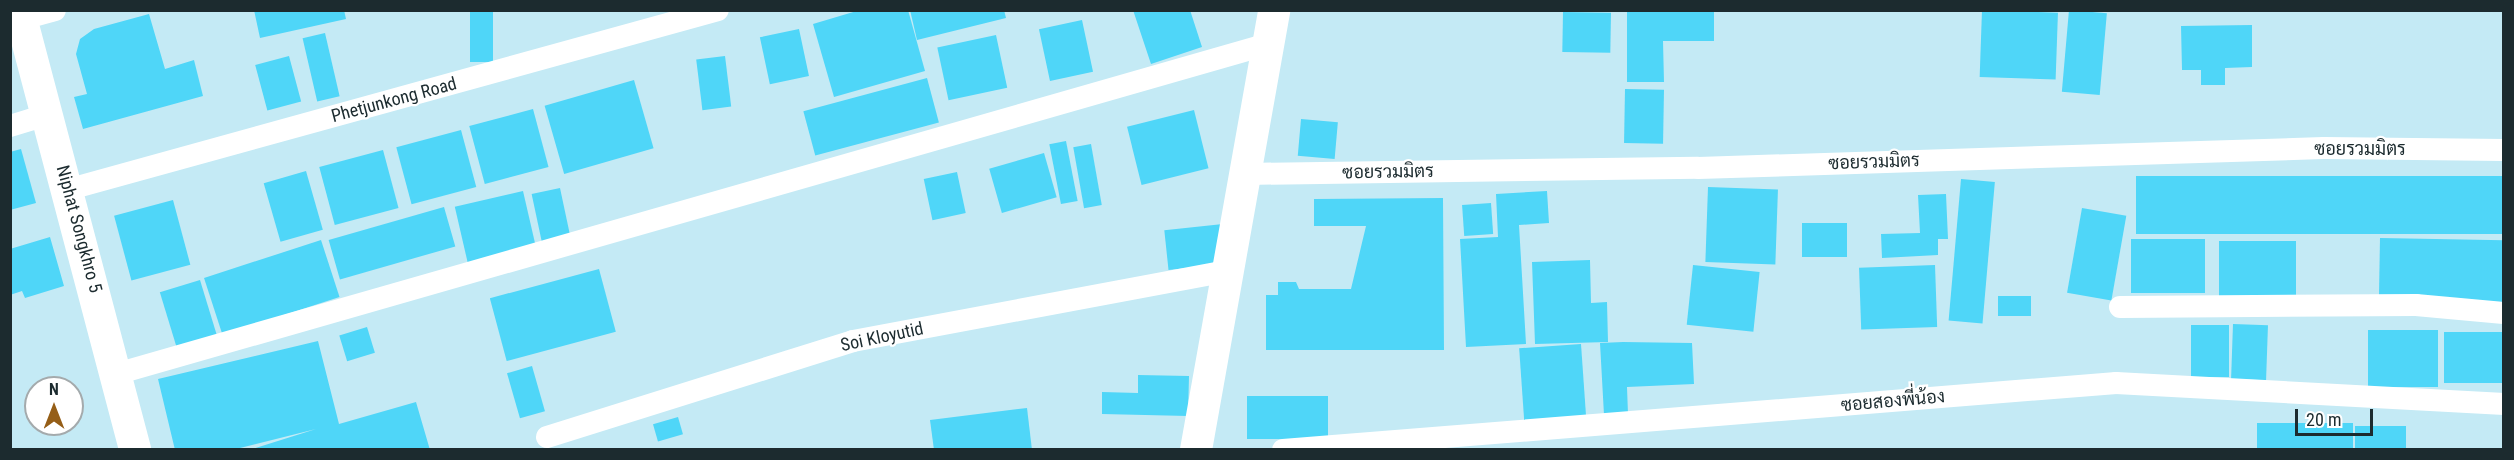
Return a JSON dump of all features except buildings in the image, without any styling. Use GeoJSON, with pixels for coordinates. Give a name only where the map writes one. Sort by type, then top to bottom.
{"type":"FeatureCollection","features":[{"type":"Feature","properties":{"kind":"street"},"geometry":{"type":"LineString","coordinates":[[20,15],[55,10]]}},
{"type":"Feature","properties":{"kind":"street","name":"Phetjunkong Road"},"geometry":{"type":"LineString","coordinates":[[70,189],[718,10]]}},
{"type":"Feature","properties":{"kind":"street"},"geometry":{"type":"LineString","coordinates":[[1196,450],[1274,10]]}},
{"type":"Feature","properties":{"kind":"street","name":"Niphat Songkhro 5"},"geometry":{"type":"LineString","coordinates":[[20,15],[46,115],[70,189],[135,450]]}},
{"type":"Feature","properties":{"kind":"street"},"geometry":{"type":"LineString","coordinates":[[116,374],[1268,44]]}},
{"type":"Feature","properties":{"kind":"street"},"geometry":{"type":"LineString","coordinates":[[10,126],[46,115]]}},
{"type":"Feature","properties":{"kind":"street","name":"ซอยรวมมิตร"},"geometry":{"type":"LineString","coordinates":[[1245,174],[1698,168],[2324,148],[2504,150]]}},
{"type":"Feature","properties":{"kind":"street","name":"Soi Kloyutid"},"geometry":{"type":"LineString","coordinates":[[547,437],[853,341],[1227,271]]}},
{"type":"Feature","properties":{"kind":"street"},"geometry":{"type":"LineString","coordinates":[[2120,307],[2416,305],[2504,313]]}},
{"type":"Feature","properties":{"kind":"street","name":"ซอยสองพี่น้อง"},"geometry":{"type":"LineString","coordinates":[[1283,450],[2116,384],[2504,404]]}}]}
